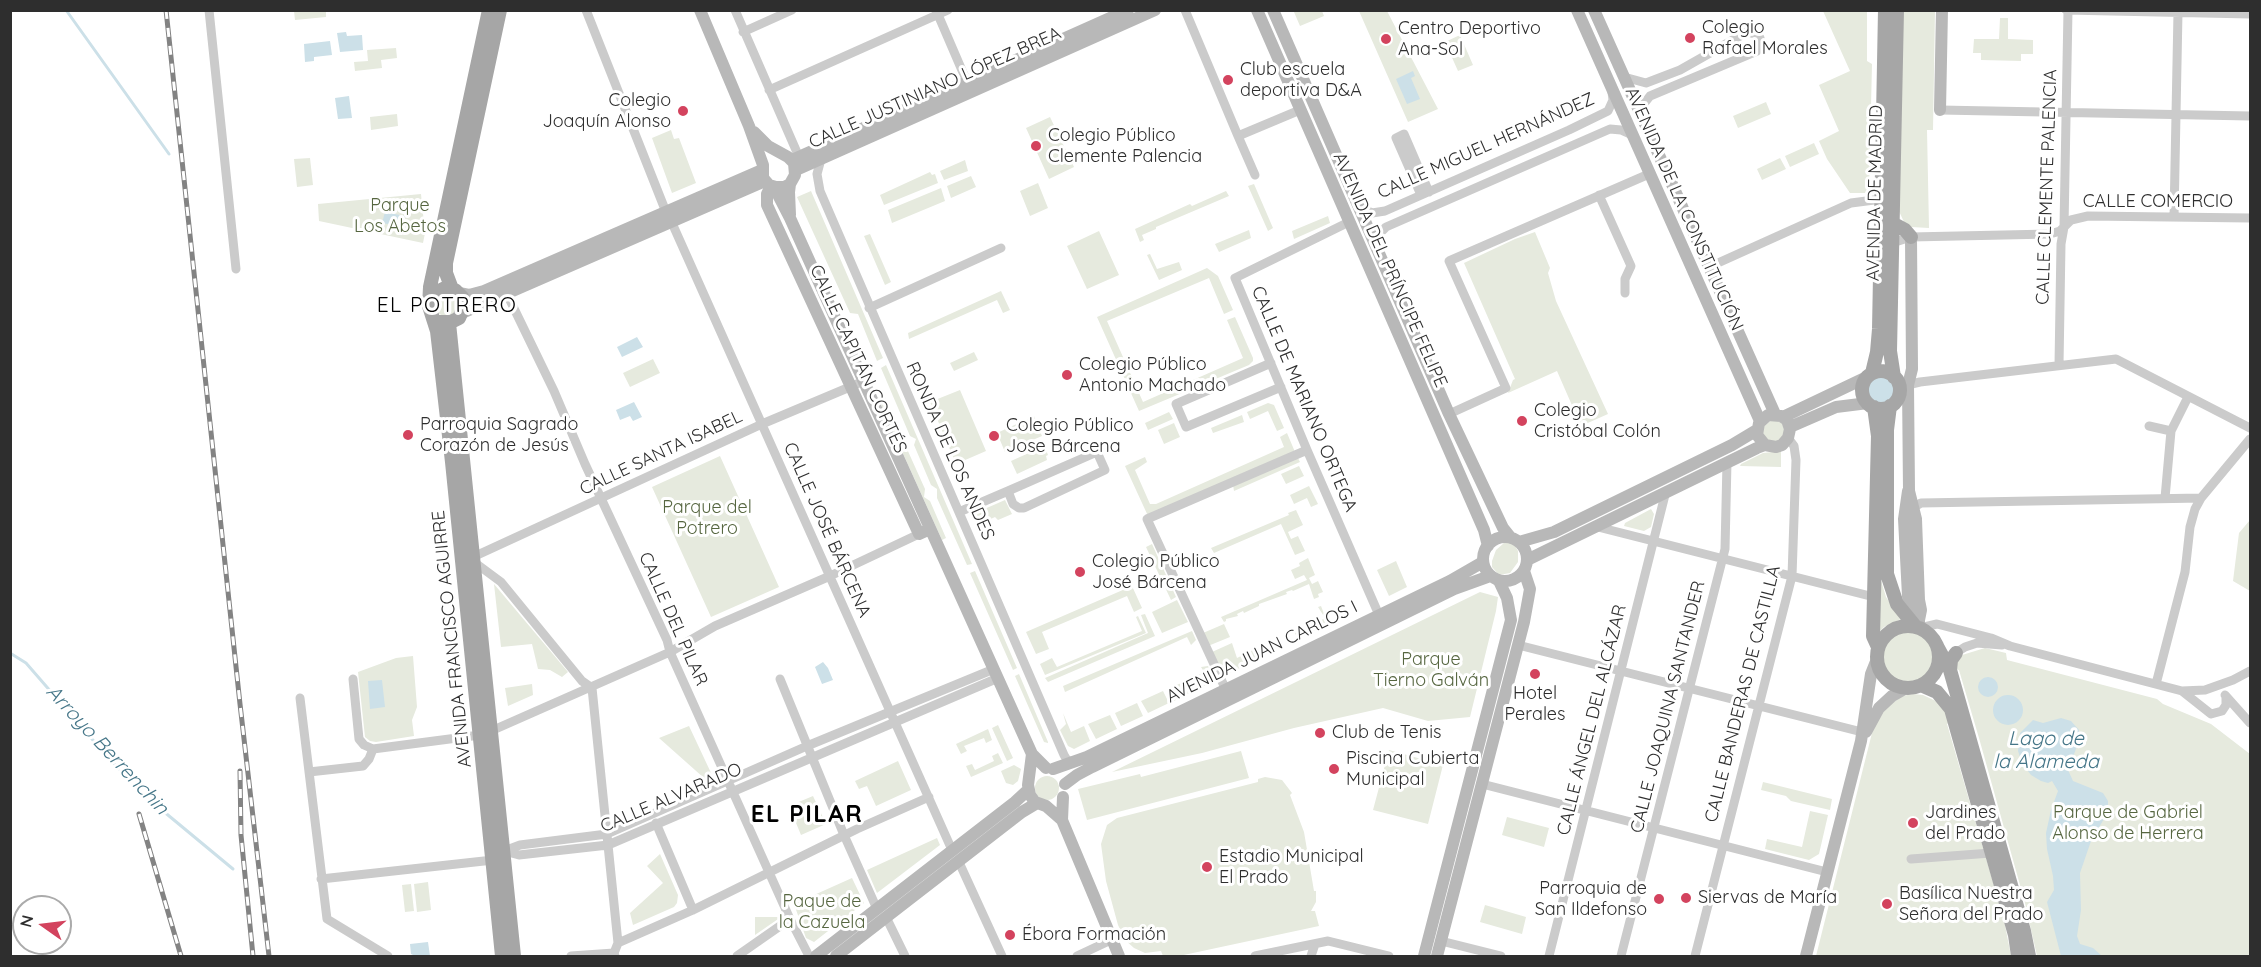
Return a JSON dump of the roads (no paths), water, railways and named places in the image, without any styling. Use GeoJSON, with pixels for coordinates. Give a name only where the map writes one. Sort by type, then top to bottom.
{"type":"FeatureCollection","features":[{"type":"Feature","properties":{"kind":"main road","name":"AVENIDA FRANCISCO AGUIRRE"},"geometry":{"type":"LineString","coordinates":[[489,10],[432,277],[430,309],[434,317],[485,733],[504,851],[514,957]]}},
{"type":"Feature","properties":{"kind":"main road"},"geometry":{"type":"LineString","coordinates":[[434,317],[449,323],[458,319],[462,313],[463,302],[446,273],[446,263],[500,10]]}},
{"type":"Feature","properties":{"kind":"main road","name":"AVENIDA DE MADRID"},"geometry":{"type":"LineString","coordinates":[[1870,375],[1878,352],[1879,329],[1885,10]]}},
{"type":"Feature","properties":{"kind":"main road","name":"AVENIDA DE MADRID"},"geometry":{"type":"LineString","coordinates":[[1896,10],[1890,351],[1901,383]]}},
{"type":"Feature","properties":{"kind":"main road"},"geometry":{"type":"LineString","coordinates":[[1892,223],[1905,230],[1911,237]]}},
{"type":"Feature","properties":{"kind":"main road"},"geometry":{"type":"LineString","coordinates":[[430,303],[438,291],[456,291]]}},
{"type":"Feature","properties":{"kind":"main road","name":"AVENIDA FRANCISCO AGUIRRE"},"geometry":{"type":"LineString","coordinates":[[449,323],[473,559],[493,860],[502,957]]}},
{"type":"Feature","properties":{"kind":"main road"},"geometry":{"type":"LineString","coordinates":[[1871,405],[1882,408],[1890,406],[1898,397],[1901,383],[1885,371],[1870,375],[1862,390],[1871,405],[1878,436],[1873,636],[1880,669],[1887,680],[1896,686],[1906,688],[1921,685],[1947,662]]}},
{"type":"Feature","properties":{"kind":"main road"},"geometry":{"type":"LineString","coordinates":[[1890,406],[1887,430],[1887,574],[1897,604],[1930,635],[1947,662],[2024,931],[2029,957]]}},
{"type":"Feature","properties":{"kind":"main road"},"geometry":{"type":"LineString","coordinates":[[1878,653],[1890,631],[1899,627],[1918,625]]}},
{"type":"Feature","properties":{"kind":"main road"},"geometry":{"type":"LineString","coordinates":[[1921,685],[1936,692],[1951,709],[2015,935],[2018,957]]}},
{"type":"Feature","properties":{"kind":"street"},"geometry":{"type":"LineString","coordinates":[[209,10],[236,269]]}},
{"type":"Feature","properties":{"kind":"street","name":"CALLE JOSÉ BÁRCENA"},"geometry":{"type":"LineString","coordinates":[[586,10],[669,218],[1002,957]]}},
{"type":"Feature","properties":{"kind":"street","name":"CALLE CAPITÁN CORTÉS"},"geometry":{"type":"LineString","coordinates":[[700,10],[749,126],[767,178],[790,219],[863,381],[925,532]]}},
{"type":"Feature","properties":{"kind":"street"},"geometry":{"type":"LineString","coordinates":[[735,10],[769,90],[795,162]]}},
{"type":"Feature","properties":{"kind":"street"},"geometry":{"type":"LineString","coordinates":[[743,32],[792,10]]}},
{"type":"Feature","properties":{"kind":"street"},"geometry":{"type":"LineString","coordinates":[[769,90],[948,10]]}},
{"type":"Feature","properties":{"kind":"street","name":"CALLE JUSTINIANO LÓPEZ BREA"},"geometry":{"type":"LineString","coordinates":[[795,162],[1128,10]]}},
{"type":"Feature","properties":{"kind":"street","name":"CALLE JUSTINIANO LÓPEZ BREA"},"geometry":{"type":"LineString","coordinates":[[795,162],[821,159],[1155,10]]}},
{"type":"Feature","properties":{"kind":"street"},"geometry":{"type":"LineString","coordinates":[[1185,10],[1255,175]]}},
{"type":"Feature","properties":{"kind":"street","name":"AVENIDA DEL PRÍNCIPE FELIPE"},"geometry":{"type":"LineString","coordinates":[[1257,10],[1484,530],[1488,546]]}},
{"type":"Feature","properties":{"kind":"street","name":"AVENIDA DEL PRÍNCIPE FELIPE"},"geometry":{"type":"LineString","coordinates":[[1273,10],[1449,414],[1494,511],[1503,528],[1515,540]]}},
{"type":"Feature","properties":{"kind":"street","name":"AVENIDA DE LA CONSTITUCIÓN"},"geometry":{"type":"LineString","coordinates":[[1577,10],[1758,426]]}},
{"type":"Feature","properties":{"kind":"street","name":"AVENIDA DE LA CONSTITUCIÓN"},"geometry":{"type":"LineString","coordinates":[[1594,10],[1709,267],[1784,424]]}},
{"type":"Feature","properties":{"kind":"street"},"geometry":{"type":"LineString","coordinates":[[1942,10],[1940,110],[2250,116]]}},
{"type":"Feature","properties":{"kind":"street"},"geometry":{"type":"LineString","coordinates":[[2067,10],[2250,14]]}},
{"type":"Feature","properties":{"kind":"street","name":"CALLE CLEMENTE PALENCIA"},"geometry":{"type":"LineString","coordinates":[[2059,365],[2061,244],[2064,227],[2067,10]]}},
{"type":"Feature","properties":{"kind":"street"},"geometry":{"type":"LineString","coordinates":[[2174,217],[2178,12]]}},
{"type":"Feature","properties":{"kind":"street"},"geometry":{"type":"LineString","coordinates":[[937,13],[967,82]]}},
{"type":"Feature","properties":{"kind":"street"},"geometry":{"type":"LineString","coordinates":[[1624,77],[1646,83],[1680,70],[1747,32],[1756,34],[1760,38],[1761,42],[1757,51],[1650,96],[1639,110]]}},
{"type":"Feature","properties":{"kind":"street","name":"CALLE MIGUEL HERNÁNDEZ"},"geometry":{"type":"LineString","coordinates":[[1358,206],[1367,212],[1381,212],[1604,114],[1612,104],[1612,90]]}},
{"type":"Feature","properties":{"kind":"street"},"geometry":{"type":"LineString","coordinates":[[1238,136],[1300,110]]}},
{"type":"Feature","properties":{"kind":"street","name":"CALLE CAPITÁN CORTÉS"},"geometry":{"type":"LineString","coordinates":[[749,126],[758,138],[795,162],[795,176],[790,183],[788,200],[790,219]]}},
{"type":"Feature","properties":{"kind":"street","name":"CALLE MIGUEL HERNÁNDEZ"},"geometry":{"type":"LineString","coordinates":[[1375,245],[1379,234],[1386,227],[1610,129],[1621,130],[1632,135]]}},
{"type":"Feature","properties":{"kind":"street"},"geometry":{"type":"LineString","coordinates":[[1404,134],[1425,193],[1396,138],[1404,134]]}},
{"type":"Feature","properties":{"kind":"street"},"geometry":{"type":"LineString","coordinates":[[767,178],[770,156],[780,154]]}},
{"type":"Feature","properties":{"kind":"street","name":"RONDA DE LOS ANDES"},"geometry":{"type":"LineString","coordinates":[[821,159],[817,173],[820,191],[959,512],[1060,764]]}},
{"type":"Feature","properties":{"kind":"street"},"geometry":{"type":"LineString","coordinates":[[1449,414],[1506,388],[1449,261],[1649,174]]}},
{"type":"Feature","properties":{"kind":"street"},"geometry":{"type":"LineString","coordinates":[[456,291],[469,295],[484,291],[767,178]]}},
{"type":"Feature","properties":{"kind":"street"},"geometry":{"type":"LineString","coordinates":[[767,178],[782,187],[790,183]]}},
{"type":"Feature","properties":{"kind":"street","name":"CALLE CAPITÁN CORTÉS"},"geometry":{"type":"LineString","coordinates":[[767,178],[767,205],[851,386],[996,674],[1032,754],[1029,784]]}},
{"type":"Feature","properties":{"kind":"street"},"geometry":{"type":"LineString","coordinates":[[1599,195],[1631,266],[1625,279],[1625,293]]}},
{"type":"Feature","properties":{"kind":"street"},"geometry":{"type":"LineString","coordinates":[[1709,267],[1851,203],[1882,199]]}},
{"type":"Feature","properties":{"kind":"street","name":"CALLE COMERCIO"},"geometry":{"type":"LineString","coordinates":[[1892,243],[1911,237],[2047,235],[2060,231],[2074,219],[2088,216],[2250,218]]}},
{"type":"Feature","properties":{"kind":"street"},"geometry":{"type":"LineString","coordinates":[[462,313],[669,218]]}},
{"type":"Feature","properties":{"kind":"street","name":"CALLE DE MARIANO ORTEGA"},"geometry":{"type":"LineString","coordinates":[[1349,222],[1235,278],[1379,615]]}},
{"type":"Feature","properties":{"kind":"street","name":"AVENIDA DE MADRID"},"geometry":{"type":"LineString","coordinates":[[1911,237],[1912,369],[1901,383],[1909,491],[1905,519],[1908,596],[1911,611],[1918,625]]}},
{"type":"Feature","properties":{"kind":"street"},"geometry":{"type":"LineString","coordinates":[[869,308],[1001,248]]}},
{"type":"Feature","properties":{"kind":"street","name":"CALLE DEL PILAR"},"geometry":{"type":"LineString","coordinates":[[507,294],[554,391],[667,640],[670,652],[727,780],[809,957]]}},
{"type":"Feature","properties":{"kind":"street"},"geometry":{"type":"LineString","coordinates":[[1901,383],[2116,359],[2250,428]]}},
{"type":"Feature","properties":{"kind":"street"},"geometry":{"type":"LineString","coordinates":[[1271,363],[1176,404],[1186,427],[1281,387]]}},
{"type":"Feature","properties":{"kind":"street"},"geometry":{"type":"LineString","coordinates":[[1495,578],[1514,580],[1526,565],[1594,525],[1765,445],[1778,447],[1784,424],[1870,375]]}},
{"type":"Feature","properties":{"kind":"street","name":"CALLE SANTA ISABEL"},"geometry":{"type":"LineString","coordinates":[[473,559],[762,424],[863,381]]}},
{"type":"Feature","properties":{"kind":"street"},"geometry":{"type":"LineString","coordinates":[[2165,498],[2171,430],[2188,397]]}},
{"type":"Feature","properties":{"kind":"street"},"geometry":{"type":"LineString","coordinates":[[1424,957],[1511,620],[1507,598],[1483,562],[1488,546],[1497,539],[1515,540],[1554,532],[1732,445],[1758,426],[1765,416],[1784,424],[1836,407],[1871,405]]}},
{"type":"Feature","properties":{"kind":"street","name":"CALLE BANDERAS DE CASTILLA"},"geometry":{"type":"LineString","coordinates":[[1695,957],[1792,576],[1796,460],[1794,446],[1784,424]]}},
{"type":"Feature","properties":{"kind":"street"},"geometry":{"type":"LineString","coordinates":[[1758,426],[1760,440],[1765,445]]}},
{"type":"Feature","properties":{"kind":"street"},"geometry":{"type":"LineString","coordinates":[[2149,426],[2171,430]]}},
{"type":"Feature","properties":{"kind":"street"},"geometry":{"type":"LineString","coordinates":[[2156,684],[2185,572],[2191,523],[2201,498],[2250,439]]}},
{"type":"Feature","properties":{"kind":"street"},"geometry":{"type":"LineString","coordinates":[[1226,690],[1148,519],[1307,450]]}},
{"type":"Feature","properties":{"kind":"street"},"geometry":{"type":"LineString","coordinates":[[959,512],[1006,491],[1097,452],[1105,470],[1024,508],[1013,504],[1006,491]]}},
{"type":"Feature","properties":{"kind":"street","name":"CALLE JOAQUINA SANTANDER"},"geometry":{"type":"LineString","coordinates":[[1621,957],[1725,549],[1727,462]]}},
{"type":"Feature","properties":{"kind":"street","name":"CALLE ÁNGEL DEL ALCÁZAR"},"geometry":{"type":"LineString","coordinates":[[1549,957],[1666,491]]}},
{"type":"Feature","properties":{"kind":"street","name":"AVENIDA DE MADRID"},"geometry":{"type":"LineString","coordinates":[[1909,491],[1914,507],[1921,610],[1918,625]]}},
{"type":"Feature","properties":{"kind":"street"},"geometry":{"type":"LineString","coordinates":[[1914,507],[1921,502],[2201,498]]}},
{"type":"Feature","properties":{"kind":"street"},"geometry":{"type":"LineString","coordinates":[[1594,525],[1874,597]]}},
{"type":"Feature","properties":{"kind":"street"},"geometry":{"type":"LineString","coordinates":[[353,679],[359,739],[364,745],[373,749],[485,733],[541,707],[592,688],[670,652],[715,626],[925,532]]}},
{"type":"Feature","properties":{"kind":"street"},"geometry":{"type":"LineString","coordinates":[[1437,957],[1518,645],[1530,589],[1526,550],[1515,540]]}},
{"type":"Feature","properties":{"kind":"street"},"geometry":{"type":"LineString","coordinates":[[473,559],[501,582],[582,681],[592,688],[616,951]]}},
{"type":"Feature","properties":{"kind":"street","name":"AVENIDA JUAN CARLOS I"},"geometry":{"type":"LineString","coordinates":[[1060,764],[1226,690],[1450,581],[1483,562]]}},
{"type":"Feature","properties":{"kind":"street","name":"AVENIDA JUAN CARLOS I"},"geometry":{"type":"LineString","coordinates":[[1064,791],[1077,775],[1092,766],[1450,591],[1495,578]]}},
{"type":"Feature","properties":{"kind":"street"},"geometry":{"type":"LineString","coordinates":[[1918,625],[1937,624],[1991,638],[2010,646],[2182,691],[2217,688],[2247,721]]}},
{"type":"Feature","properties":{"kind":"street"},"geometry":{"type":"LineString","coordinates":[[1947,662],[1965,647],[1977,643],[2010,646]]}},
{"type":"Feature","properties":{"kind":"street"},"geometry":{"type":"LineString","coordinates":[[1518,645],[1759,706],[1861,737]]}},
{"type":"Feature","properties":{"kind":"street"},"geometry":{"type":"LineString","coordinates":[[1806,957],[1861,737],[1871,674],[1878,653]]}},
{"type":"Feature","properties":{"kind":"street"},"geometry":{"type":"LineString","coordinates":[[2201,706],[2200,697],[2208,689],[2250,671]]}},
{"type":"Feature","properties":{"kind":"street","name":"CALLE ALVARADO"},"geometry":{"type":"LineString","coordinates":[[504,851],[520,845],[607,834],[890,711],[996,674]]}},
{"type":"Feature","properties":{"kind":"street","name":"CALLE ALVARADO"},"geometry":{"type":"LineString","coordinates":[[504,851],[519,855],[608,845],[895,721],[996,674]]}},
{"type":"Feature","properties":{"kind":"street"},"geometry":{"type":"LineString","coordinates":[[780,680],[844,835],[905,957]]}},
{"type":"Feature","properties":{"kind":"street"},"geometry":{"type":"LineString","coordinates":[[2220,712],[2226,705],[2225,696],[2233,680]]}},
{"type":"Feature","properties":{"kind":"street"},"geometry":{"type":"LineString","coordinates":[[1861,737],[1879,708],[1892,696],[1906,688]]}},
{"type":"Feature","properties":{"kind":"street"},"geometry":{"type":"LineString","coordinates":[[2182,691],[2209,714],[2220,712],[2247,721]]}},
{"type":"Feature","properties":{"kind":"street"},"geometry":{"type":"LineString","coordinates":[[300,698],[327,919],[388,957]]}},
{"type":"Feature","properties":{"kind":"street"},"geometry":{"type":"LineString","coordinates":[[309,772],[363,766],[373,749]]}},
{"type":"Feature","properties":{"kind":"street","name":"CALLE CAPITÁN CORTÉS"},"geometry":{"type":"LineString","coordinates":[[1032,754],[1060,764],[1064,791]]}},
{"type":"Feature","properties":{"kind":"street"},"geometry":{"type":"LineString","coordinates":[[816,957],[882,913],[955,855],[1029,784],[1038,771],[1060,764]]}},
{"type":"Feature","properties":{"kind":"street"},"geometry":{"type":"LineString","coordinates":[[1029,784],[1031,797],[1062,819]]}},
{"type":"Feature","properties":{"kind":"street"},"geometry":{"type":"LineString","coordinates":[[1482,784],[1827,872]]}},
{"type":"Feature","properties":{"kind":"street"},"geometry":{"type":"LineString","coordinates":[[955,855],[1022,812],[1042,805],[1056,804],[1064,791]]}},
{"type":"Feature","properties":{"kind":"street"},"geometry":{"type":"LineString","coordinates":[[1064,791],[1062,819],[1119,957]]}},
{"type":"Feature","properties":{"kind":"street"},"geometry":{"type":"LineString","coordinates":[[571,957],[616,951],[844,835],[928,797]]}},
{"type":"Feature","properties":{"kind":"street"},"geometry":{"type":"LineString","coordinates":[[656,823],[693,910]]}},
{"type":"Feature","properties":{"kind":"street"},"geometry":{"type":"LineString","coordinates":[[1911,859],[1991,853]]}},
{"type":"Feature","properties":{"kind":"street"},"geometry":{"type":"LineString","coordinates":[[321,879],[493,860]]}},
{"type":"Feature","properties":{"kind":"street"},"geometry":{"type":"LineString","coordinates":[[836,957],[882,913]]}},
{"type":"Feature","properties":{"kind":"street"},"geometry":{"type":"LineString","coordinates":[[737,957],[790,919]]}},
{"type":"Feature","properties":{"kind":"street"},"geometry":{"type":"LineString","coordinates":[[1077,957],[1112,940]]}},
{"type":"Feature","properties":{"kind":"street"},"geometry":{"type":"LineString","coordinates":[[1255,957],[1328,941],[1389,957]]}},
{"type":"Feature","properties":{"kind":"street"},"geometry":{"type":"LineString","coordinates":[[1441,941],[1501,957]]}},
{"type":"Feature","properties":{"kind":"street"},"geometry":{"type":"LineString","coordinates":[[1311,957],[1315,944]]}},
{"type":"Feature","properties":{"kind":"water"},"geometry":{"type":"Polygon","coordinates":[[[346,32],[347,36],[362,35],[363,50],[340,52],[337,33],[346,32]]]}},
{"type":"Feature","properties":{"kind":"water"},"geometry":{"type":"Polygon","coordinates":[[[330,41],[332,55],[314,57],[314,61],[305,62],[304,44],[330,41]]]}},
{"type":"Feature","properties":{"kind":"water"},"geometry":{"type":"Polygon","coordinates":[[[1413,71],[1415,76],[1411,78],[1420,99],[1407,104],[1396,79],[1413,71]]]}},
{"type":"Feature","properties":{"kind":"water"},"geometry":{"type":"Polygon","coordinates":[[[349,96],[352,118],[338,119],[335,98],[349,96]]]}},
{"type":"Feature","properties":{"kind":"water"},"geometry":{"type":"Polygon","coordinates":[[[385,212],[405,216],[403,227],[382,223],[385,212]]]}},
{"type":"Feature","properties":{"kind":"water"},"geometry":{"type":"Polygon","coordinates":[[[637,337],[643,347],[622,357],[617,347],[637,337]]]}},
{"type":"Feature","properties":{"kind":"water"},"geometry":{"type":"Polygon","coordinates":[[[1881,377],[1890,381],[1894,390],[1890,399],[1881,403],[1872,399],[1868,390],[1872,381],[1881,377]]]}},
{"type":"Feature","properties":{"kind":"water"},"geometry":{"type":"Polygon","coordinates":[[[634,402],[642,417],[633,421],[630,416],[620,420],[616,410],[634,402]]]}},
{"type":"Feature","properties":{"kind":"water"},"geometry":{"type":"Polygon","coordinates":[[[823,662],[833,680],[822,684],[815,667],[823,662]]]}},
{"type":"Feature","properties":{"kind":"water"},"geometry":{"type":"Polygon","coordinates":[[[1984,677],[1992,677],[1998,683],[1998,691],[1992,697],[1984,697],[1978,691],[1978,683],[1984,677]]]}},
{"type":"Feature","properties":{"kind":"water"},"geometry":{"type":"Polygon","coordinates":[[[382,680],[385,707],[370,709],[368,681],[382,680]]]}},
{"type":"Feature","properties":{"kind":"water"},"geometry":{"type":"Polygon","coordinates":[[[2008,695],[2019,699],[2023,710],[2019,721],[2008,725],[1997,721],[1993,710],[1997,699],[2008,695]]]}},
{"type":"Feature","properties":{"kind":"water","name":"Lago de la Alameda"},"geometry":{"type":"Polygon","coordinates":[[[2061,718],[2071,721],[2079,730],[2079,741],[2068,770],[2073,781],[2103,793],[2108,801],[2108,812],[2091,841],[2080,873],[2081,910],[2077,936],[2080,944],[2093,948],[2102,956],[2061,956],[2047,902],[2054,890],[2046,833],[2058,791],[2052,781],[2048,783],[2041,781],[2031,775],[2022,763],[2018,751],[2020,733],[2033,720],[2043,723],[2061,718]]]}},
{"type":"Feature","properties":{"kind":"water"},"geometry":{"type":"Polygon","coordinates":[[[428,942],[430,956],[411,954],[410,944],[428,942]]]}},
{"type":"Feature","properties":{"kind":"waterway"},"geometry":{"type":"LineString","coordinates":[[66,10],[169,154]]}},
{"type":"Feature","properties":{"kind":"waterway","name":"Arroyo Berrenchin"},"geometry":{"type":"LineString","coordinates":[[10,653],[26,663],[105,754],[145,796],[233,869]]}},
{"type":"Feature","properties":{"kind":"railway"},"geometry":{"type":"LineString","coordinates":[[166,10],[269,956]]}},
{"type":"Feature","properties":{"kind":"railway"},"geometry":{"type":"LineString","coordinates":[[240,771],[241,835],[253,956]]}},
{"type":"Feature","properties":{"kind":"railway"},"geometry":{"type":"LineString","coordinates":[[139,814],[181,956]]}},
{"type":"Feature","properties":{"kind":"place","name":"Colegio Rafael Morales"},"geometry":{"type":"Point","coordinates":[1690,38]}},
{"type":"Feature","properties":{"kind":"place","name":"Centro Deportivo Ana-Sol"},"geometry":{"type":"Point","coordinates":[1386,39]}},
{"type":"Feature","properties":{"kind":"place","name":"Club escuela deportiva D&A"},"geometry":{"type":"Point","coordinates":[1228,80]}},
{"type":"Feature","properties":{"kind":"place","name":"Colegio Joaquín Alonso"},"geometry":{"type":"Point","coordinates":[683,111]}},
{"type":"Feature","properties":{"kind":"place","name":"Colegio Público Clemente Palencia"},"geometry":{"type":"Point","coordinates":[1036,146]}},
{"type":"Feature","properties":{"kind":"place","name":"Colegio Público Antonio Machado"},"geometry":{"type":"Point","coordinates":[1067,375]}},
{"type":"Feature","properties":{"kind":"place","name":"Colegio Cristóbal Colón"},"geometry":{"type":"Point","coordinates":[1522,421]}},
{"type":"Feature","properties":{"kind":"place","name":"Parroquia Sagrado Corazón de Jesús"},"geometry":{"type":"Point","coordinates":[408,435]}},
{"type":"Feature","properties":{"kind":"place","name":"Colegio Público Jose Bárcena"},"geometry":{"type":"Point","coordinates":[994,436]}},
{"type":"Feature","properties":{"kind":"place","name":"Colegio Público José Bárcena"},"geometry":{"type":"Point","coordinates":[1080,572]}},
{"type":"Feature","properties":{"kind":"place","name":"Hotel Perales"},"geometry":{"type":"Point","coordinates":[1535,674]}},
{"type":"Feature","properties":{"kind":"place","name":"Club de Tenis"},"geometry":{"type":"Point","coordinates":[1320,733]}},
{"type":"Feature","properties":{"kind":"place","name":"Piscina Cubierta Municipal"},"geometry":{"type":"Point","coordinates":[1334,769]}},
{"type":"Feature","properties":{"kind":"place","name":"Jardines del Prado"},"geometry":{"type":"Point","coordinates":[1913,823]}},
{"type":"Feature","properties":{"kind":"place","name":"Estadio Municipal El Prado"},"geometry":{"type":"Point","coordinates":[1207,867]}},
{"type":"Feature","properties":{"kind":"place","name":"Siervas de María"},"geometry":{"type":"Point","coordinates":[1686,898]}},
{"type":"Feature","properties":{"kind":"place","name":"Parroquia de San Ildefonso"},"geometry":{"type":"Point","coordinates":[1659,899]}},
{"type":"Feature","properties":{"kind":"place","name":"Basílica Nuestra Señora del Prado"},"geometry":{"type":"Point","coordinates":[1887,904]}},
{"type":"Feature","properties":{"kind":"place","name":"Ébora Formación"},"geometry":{"type":"Point","coordinates":[1010,935]}},
{"type":"Feature","properties":{"kind":"district","name":"EL POTRERO"},"geometry":{"type":"Point","coordinates":[447,306]}},
{"type":"Feature","properties":{"kind":"district","name":"EL PILAR"},"geometry":{"type":"Point","coordinates":[807,815]}},
{"type":"Feature","properties":{"kind":"park label","name":"Parque Los Abetos"},"geometry":{"type":"Point","coordinates":[400,216]}},
{"type":"Feature","properties":{"kind":"park label","name":"Parque del Potrero"},"geometry":{"type":"Point","coordinates":[707,518]}},
{"type":"Feature","properties":{"kind":"park label","name":"Parque Tierno Galván"},"geometry":{"type":"Point","coordinates":[1431,670]}},
{"type":"Feature","properties":{"kind":"park label","name":"Parque de Gabriel Alonso de Herrera"},"geometry":{"type":"Point","coordinates":[2128,823]}},
{"type":"Feature","properties":{"kind":"park label","name":"Paque de la Cazuela"},"geometry":{"type":"Point","coordinates":[822,912]}}]}
